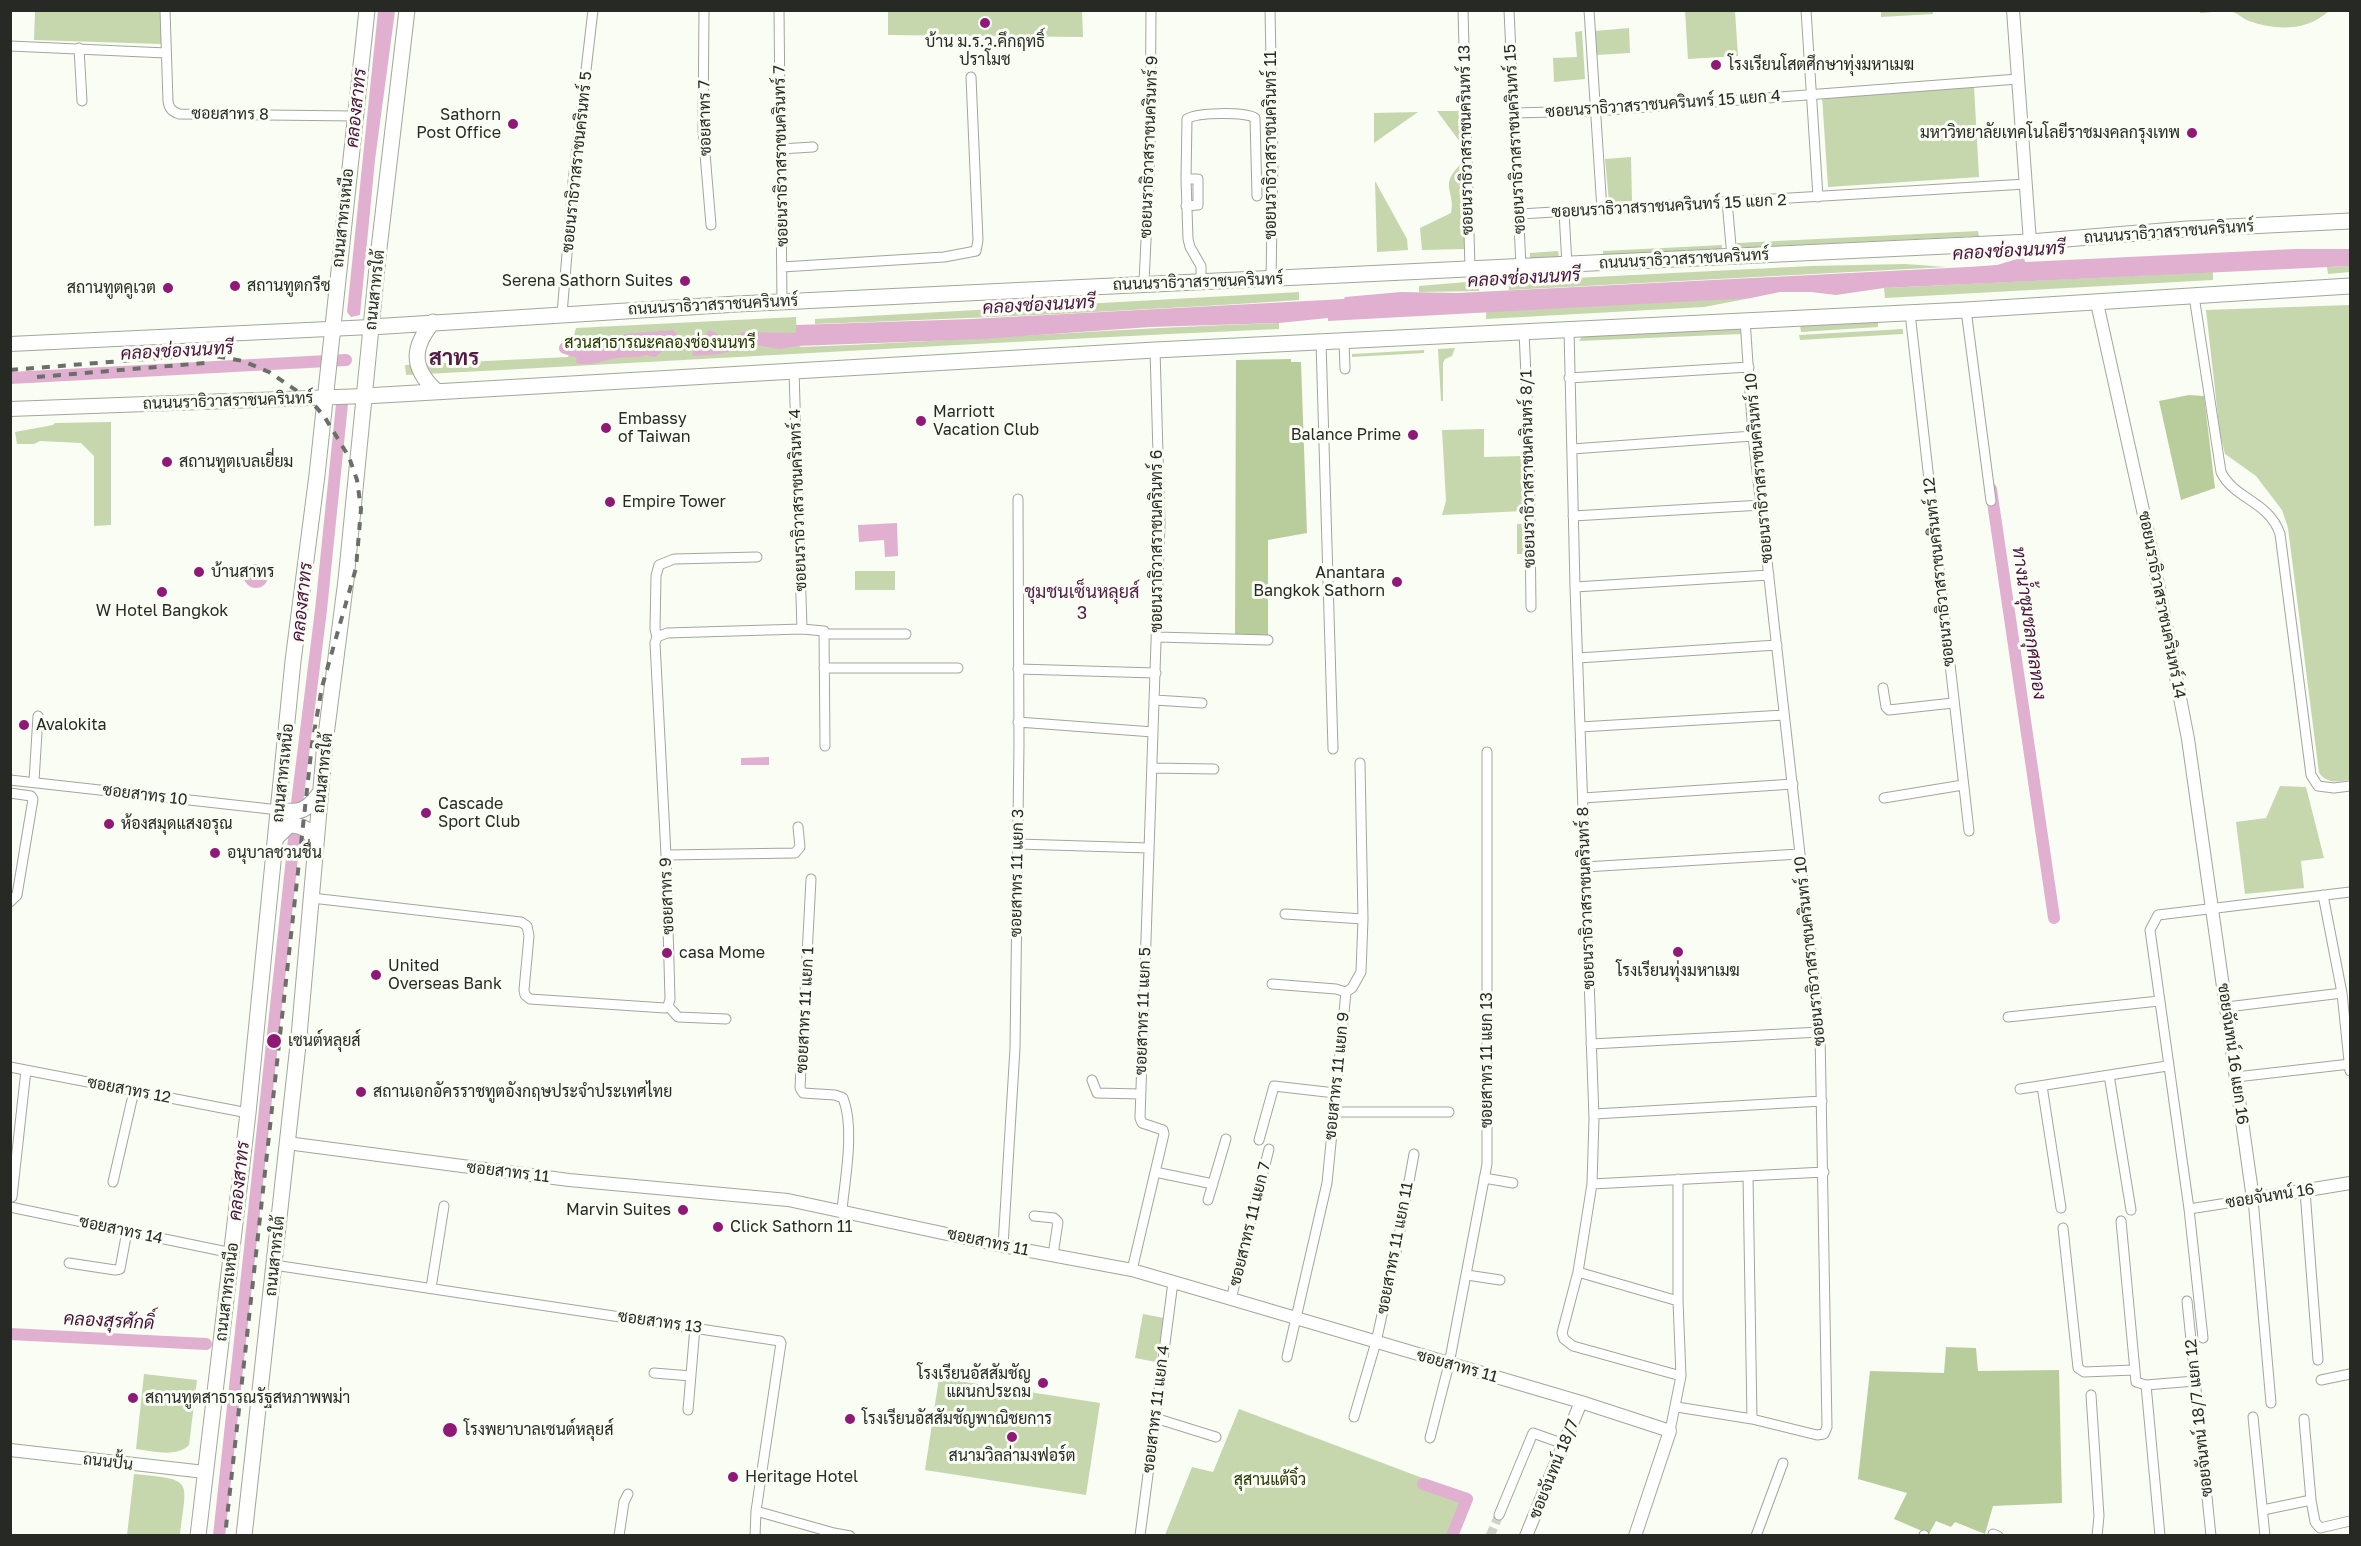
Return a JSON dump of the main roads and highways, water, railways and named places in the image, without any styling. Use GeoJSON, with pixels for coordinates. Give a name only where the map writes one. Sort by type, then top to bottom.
{"type":"FeatureCollection","features":[{"type":"Feature","properties":{"kind":"main road","name":"ถนนสาทรเหนือ"},"geometry":{"type":"LineString","coordinates":[[198,1536],[248,1113],[293,661],[307,562],[367,10]]}},
{"type":"Feature","properties":{"kind":"main road","name":"ถนนสาทรใต้"},"geometry":{"type":"LineString","coordinates":[[244,1536],[287,1143],[312,898],[320,793],[407,10]]}},
{"type":"Feature","properties":{"kind":"main road","name":"ถนนนราธิวาสราชนครินทร์"},"geometry":{"type":"LineString","coordinates":[[10,344],[371,327],[562,314],[1144,283],[1271,280],[2030,242],[2187,229],[2350,221]]}},
{"type":"Feature","properties":{"kind":"main road","name":"ถนนนราธิวาสราชนครินทร์"},"geometry":{"type":"LineString","coordinates":[[10,409],[365,396],[435,390],[1155,350],[2097,303],[2350,286]]}},
{"type":"Feature","properties":{"kind":"main road"},"geometry":{"type":"LineString","coordinates":[[433,322],[421,336],[416,360],[423,379],[435,390]]}},
{"type":"Feature","properties":{"kind":"main road"},"geometry":{"type":"LineString","coordinates":[[279,810],[288,812],[309,808],[320,793]]}},
{"type":"Feature","properties":{"kind":"main road"},"geometry":{"type":"LineString","coordinates":[[276,838],[289,825],[298,825],[307,829],[316,843]]}},
{"type":"Feature","properties":{"kind":"waterway","name":"คลองช่องนนทรี"},"geometry":{"type":"LineString","coordinates":[[565,348],[593,353]]}},
{"type":"Feature","properties":{"kind":"waterway","name":"คลองช่องนนทรี"},"geometry":{"type":"LineString","coordinates":[[10,378],[346,360]]}},
{"type":"Feature","properties":{"kind":"waterway","name":"คลองสาทร"},"geometry":{"type":"LineString","coordinates":[[297,803],[321,610],[342,404]]}},
{"type":"Feature","properties":{"kind":"waterway","name":"ทางน้ำชุมชลกุศลทอง"},"geometry":{"type":"LineString","coordinates":[[1991,489],[2054,918]]}},
{"type":"Feature","properties":{"kind":"waterway","name":"คลองสาทร"},"geometry":{"type":"LineString","coordinates":[[219,1536],[295,830]]}},
{"type":"Feature","properties":{"kind":"waterway","name":"คลองสุรศักดิ์"},"geometry":{"type":"LineString","coordinates":[[10,1334],[206,1344]]}},
{"type":"Feature","properties":{"kind":"waterway"},"geometry":{"type":"LineString","coordinates":[[1423,1484],[1467,1499],[1452,1536]]}},
{"type":"Feature","properties":{"kind":"tunnel"},"geometry":{"type":"LineString","coordinates":[[1490,1536],[1499,1515]]}},
{"type":"Feature","properties":{"kind":"railway"},"geometry":{"type":"LineString","coordinates":[[10,370],[196,355],[243,361],[269,372],[309,399],[324,416],[349,457],[357,480],[361,509],[356,568],[322,687],[312,744],[225,1536]]}},
{"type":"Feature","properties":{"kind":"railway"},"geometry":{"type":"LineString","coordinates":[[37,377],[205,363]]}},
{"type":"Feature","properties":{"kind":"place","name":"บ้าน ม.ร.ว.คึกฤทธิ์ ปราโมช"},"geometry":{"type":"Point","coordinates":[985,23]}},
{"type":"Feature","properties":{"kind":"place","name":"โรงเรียนโสตศึกษาทุ่งมหาเมฆ"},"geometry":{"type":"Point","coordinates":[1716,65]}},
{"type":"Feature","properties":{"kind":"place","name":"Sathorn Post Office"},"geometry":{"type":"Point","coordinates":[513,124]}},
{"type":"Feature","properties":{"kind":"place","name":"มหาวิทยาลัยเทคโนโลยีราชมงคลกรุงเทพ"},"geometry":{"type":"Point","coordinates":[2192,133]}},
{"type":"Feature","properties":{"kind":"place","name":"Serena Sathorn Suites"},"geometry":{"type":"Point","coordinates":[685,281]}},
{"type":"Feature","properties":{"kind":"place","name":"สถานทูตกรีซ"},"geometry":{"type":"Point","coordinates":[235,286]}},
{"type":"Feature","properties":{"kind":"place","name":"สถานทูตคูเวต"},"geometry":{"type":"Point","coordinates":[168,288]}},
{"type":"Feature","properties":{"kind":"place","name":"Marriott Vacation Club"},"geometry":{"type":"Point","coordinates":[921,421]}},
{"type":"Feature","properties":{"kind":"place","name":"Embassy of Taiwan"},"geometry":{"type":"Point","coordinates":[606,428]}},
{"type":"Feature","properties":{"kind":"place","name":"Balance Prime"},"geometry":{"type":"Point","coordinates":[1413,435]}},
{"type":"Feature","properties":{"kind":"place","name":"สถานทูตเบลเยี่ยม"},"geometry":{"type":"Point","coordinates":[167,462]}},
{"type":"Feature","properties":{"kind":"place","name":"Empire Tower"},"geometry":{"type":"Point","coordinates":[610,502]}},
{"type":"Feature","properties":{"kind":"place","name":"บ้านสาทร"},"geometry":{"type":"Point","coordinates":[199,572]}},
{"type":"Feature","properties":{"kind":"place","name":"Anantara Bangkok Sathorn"},"geometry":{"type":"Point","coordinates":[1397,582]}},
{"type":"Feature","properties":{"kind":"place","name":"W Hotel Bangkok"},"geometry":{"type":"Point","coordinates":[162,592]}},
{"type":"Feature","properties":{"kind":"place","name":"Avalokita"},"geometry":{"type":"Point","coordinates":[24,725]}},
{"type":"Feature","properties":{"kind":"place","name":"Cascade Sport Club"},"geometry":{"type":"Point","coordinates":[426,813]}},
{"type":"Feature","properties":{"kind":"place","name":"ห้องสมุดแสงอรุณ"},"geometry":{"type":"Point","coordinates":[109,824]}},
{"type":"Feature","properties":{"kind":"place","name":"อนุบาลชวนชื่น"},"geometry":{"type":"Point","coordinates":[215,853]}},
{"type":"Feature","properties":{"kind":"place","name":"โรงเรียนทุ่งมหาเมฆ"},"geometry":{"type":"Point","coordinates":[1678,952]}},
{"type":"Feature","properties":{"kind":"place","name":"casa Mome"},"geometry":{"type":"Point","coordinates":[667,953]}},
{"type":"Feature","properties":{"kind":"place","name":"United Overseas Bank"},"geometry":{"type":"Point","coordinates":[376,975]}},
{"type":"Feature","properties":{"kind":"place","name":"เซนต์หลุยส์"},"geometry":{"type":"Point","coordinates":[274,1041]}},
{"type":"Feature","properties":{"kind":"place","name":"สถานเอกอัครราชทูตอังกฤษประจำประเทศไทย"},"geometry":{"type":"Point","coordinates":[361,1092]}},
{"type":"Feature","properties":{"kind":"place","name":"Marvin Suites"},"geometry":{"type":"Point","coordinates":[683,1210]}},
{"type":"Feature","properties":{"kind":"place","name":"Click Sathorn 11"},"geometry":{"type":"Point","coordinates":[718,1227]}},
{"type":"Feature","properties":{"kind":"place","name":"โรงเรียนอัสสัมชัญ แผนกประถม"},"geometry":{"type":"Point","coordinates":[1043,1383]}},
{"type":"Feature","properties":{"kind":"place","name":"สถานทูตสาธารณรัฐสหภาพพม่า"},"geometry":{"type":"Point","coordinates":[133,1398]}},
{"type":"Feature","properties":{"kind":"place","name":"โรงเรียนอัสสัมชัญพาณิชยการ"},"geometry":{"type":"Point","coordinates":[850,1419]}},
{"type":"Feature","properties":{"kind":"place","name":"โรงพยาบาลเซนต์หลุยส์"},"geometry":{"type":"Point","coordinates":[450,1430]}},
{"type":"Feature","properties":{"kind":"place","name":"สนามวิลล่ามงฟอร์ต"},"geometry":{"type":"Point","coordinates":[1012,1437]}},
{"type":"Feature","properties":{"kind":"place","name":"Heritage Hotel"},"geometry":{"type":"Point","coordinates":[733,1477]}},
{"type":"Feature","properties":{"kind":"district","name":"สาทร"},"geometry":{"type":"Point","coordinates":[454,358]}},
{"type":"Feature","properties":{"kind":"district","name":"ชุมชนเซ็นหลุยส์ 3"},"geometry":{"type":"Point","coordinates":[1082,602]}},
{"type":"Feature","properties":{"kind":"park label","name":"สวนสาธารณะคลองช่องนนทรี"},"geometry":{"type":"Point","coordinates":[660,343]}},
{"type":"Feature","properties":{"kind":"park label","name":"สุสานแต้จิ๋ว"},"geometry":{"type":"Point","coordinates":[1270,1480]}}]}
